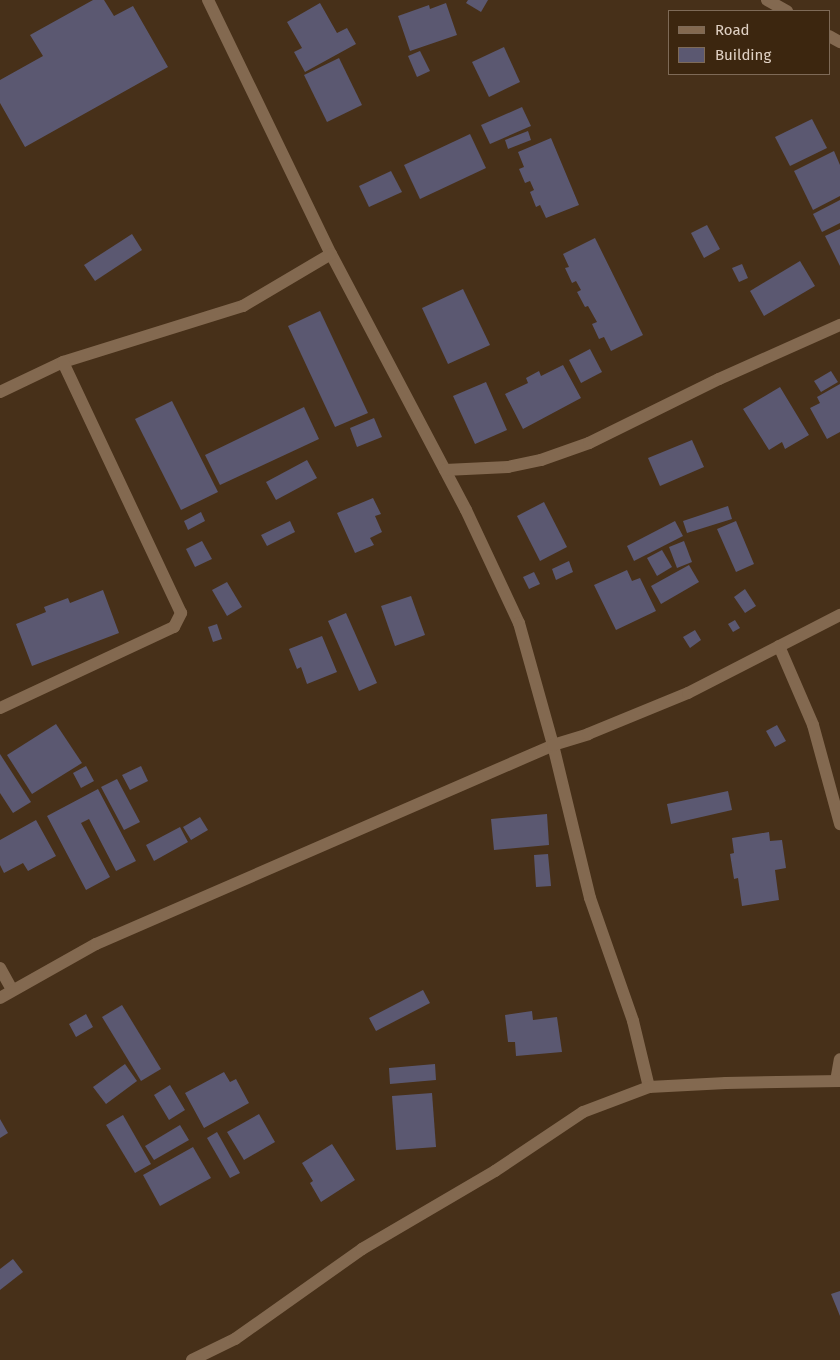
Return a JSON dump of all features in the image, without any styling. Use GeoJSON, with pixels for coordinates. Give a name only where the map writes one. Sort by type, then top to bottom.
{"type":"FeatureCollection","features":[{"type":"Feature","properties":{"kind":"street"},"geometry":{"type":"LineString","coordinates":[[208,0],[331,254],[445,470],[519,623],[553,745],[590,898],[633,1022],[650,1087]]}},
{"type":"Feature","properties":{"kind":"street"},"geometry":{"type":"LineString","coordinates":[[767,0],[784,10]]}},
{"type":"Feature","properties":{"kind":"street"},"geometry":{"type":"LineString","coordinates":[[0,392],[62,362],[243,306],[331,254]]}},
{"type":"Feature","properties":{"kind":"street"},"geometry":{"type":"LineString","coordinates":[[445,470],[508,467],[540,460],[581,446],[719,379],[840,325]]}},
{"type":"Feature","properties":{"kind":"street"},"geometry":{"type":"LineString","coordinates":[[0,708],[174,627],[181,613],[62,362]]}},
{"type":"Feature","properties":{"kind":"street"},"geometry":{"type":"LineString","coordinates":[[0,998],[96,944],[553,745],[588,734],[688,693],[840,615]]}},
{"type":"Feature","properties":{"kind":"street"},"geometry":{"type":"LineString","coordinates":[[779,646],[812,725],[840,824]]}},
{"type":"Feature","properties":{"kind":"street"},"geometry":{"type":"LineString","coordinates":[[0,968],[12,990]]}},
{"type":"Feature","properties":{"kind":"street"},"geometry":{"type":"LineString","coordinates":[[192,1360],[236,1339],[362,1249],[495,1172],[583,1112],[650,1087],[726,1083],[838,1081],[840,1059]]}},
{"type":"Feature","properties":{"kind":"building"},"geometry":{"type":"Polygon","coordinates":[[[93,0],[104,0],[114,16],[133,6],[168,67],[25,147],[0,103],[0,80],[43,56],[30,35],[93,0]]]}},
{"type":"Feature","properties":{"kind":"building"},"geometry":{"type":"Polygon","coordinates":[[[468,0],[488,0],[481,12],[466,3],[468,0]]]}},
{"type":"Feature","properties":{"kind":"building"},"geometry":{"type":"Polygon","coordinates":[[[320,3],[337,33],[347,28],[356,44],[305,72],[294,52],[302,48],[287,22],[320,3]]]}},
{"type":"Feature","properties":{"kind":"building"},"geometry":{"type":"Polygon","coordinates":[[[446,3],[457,35],[410,51],[398,16],[429,5],[430,9],[446,3]]]}},
{"type":"Feature","properties":{"kind":"building"},"geometry":{"type":"Polygon","coordinates":[[[504,47],[520,82],[489,97],[472,62],[504,47]]]}},
{"type":"Feature","properties":{"kind":"building"},"geometry":{"type":"Polygon","coordinates":[[[420,51],[430,71],[417,77],[408,56],[420,51]]]}},
{"type":"Feature","properties":{"kind":"building"},"geometry":{"type":"Polygon","coordinates":[[[339,58],[362,105],[327,122],[304,75],[339,58]]]}},
{"type":"Feature","properties":{"kind":"building"},"geometry":{"type":"Polygon","coordinates":[[[522,107],[531,126],[490,144],[481,125],[522,107]]]}},
{"type":"Feature","properties":{"kind":"building"},"geometry":{"type":"Polygon","coordinates":[[[812,119],[827,148],[790,166],[775,137],[812,119]]]}},
{"type":"Feature","properties":{"kind":"building"},"geometry":{"type":"Polygon","coordinates":[[[528,131],[531,140],[508,149],[505,140],[528,131]]]}},
{"type":"Feature","properties":{"kind":"building"},"geometry":{"type":"Polygon","coordinates":[[[470,134],[486,168],[420,199],[404,165],[470,134]]]}},
{"type":"Feature","properties":{"kind":"building"},"geometry":{"type":"Polygon","coordinates":[[[551,138],[579,205],[546,218],[540,205],[536,207],[530,192],[534,190],[530,181],[525,183],[519,169],[524,167],[518,152],[551,138]]]}},
{"type":"Feature","properties":{"kind":"building"},"geometry":{"type":"Polygon","coordinates":[[[834,151],[840,165],[840,196],[813,210],[794,171],[834,151]]]}},
{"type":"Feature","properties":{"kind":"building"},"geometry":{"type":"Polygon","coordinates":[[[391,171],[402,192],[369,207],[359,186],[391,171]]]}},
{"type":"Feature","properties":{"kind":"building"},"geometry":{"type":"Polygon","coordinates":[[[840,200],[840,223],[822,232],[813,214],[840,200]]]}},
{"type":"Feature","properties":{"kind":"building"},"geometry":{"type":"Polygon","coordinates":[[[707,225],[720,249],[704,258],[691,233],[707,225]]]}},
{"type":"Feature","properties":{"kind":"building"},"geometry":{"type":"Polygon","coordinates":[[[840,229],[840,266],[825,236],[840,229]]]}},
{"type":"Feature","properties":{"kind":"building"},"geometry":{"type":"Polygon","coordinates":[[[132,234],[142,250],[95,281],[84,265],[132,234]]]}},
{"type":"Feature","properties":{"kind":"building"},"geometry":{"type":"Polygon","coordinates":[[[595,238],[643,335],[611,351],[604,337],[599,339],[592,324],[597,322],[588,306],[585,307],[577,292],[581,290],[576,281],[572,283],[565,268],[569,267],[563,254],[595,238]]]}},
{"type":"Feature","properties":{"kind":"building"},"geometry":{"type":"Polygon","coordinates":[[[800,261],[815,286],[764,316],[750,291],[800,261]]]}},
{"type":"Feature","properties":{"kind":"building"},"geometry":{"type":"Polygon","coordinates":[[[742,264],[748,278],[739,282],[732,268],[742,264]]]}},
{"type":"Feature","properties":{"kind":"building"},"geometry":{"type":"Polygon","coordinates":[[[463,289],[490,345],[448,364],[422,308],[463,289]]]}},
{"type":"Feature","properties":{"kind":"building"},"geometry":{"type":"Polygon","coordinates":[[[320,311],[368,413],[335,427],[288,326],[320,311]]]}},
{"type":"Feature","properties":{"kind":"building"},"geometry":{"type":"Polygon","coordinates":[[[590,349],[602,372],[581,383],[569,360],[590,349]]]}},
{"type":"Feature","properties":{"kind":"building"},"geometry":{"type":"Polygon","coordinates":[[[563,365],[581,398],[523,429],[505,394],[528,383],[526,378],[539,371],[541,376],[563,365]]]}},
{"type":"Feature","properties":{"kind":"building"},"geometry":{"type":"Polygon","coordinates":[[[831,371],[838,382],[821,392],[814,381],[831,371]]]}},
{"type":"Feature","properties":{"kind":"building"},"geometry":{"type":"Polygon","coordinates":[[[486,382],[507,430],[475,444],[453,396],[486,382]]]}},
{"type":"Feature","properties":{"kind":"building"},"geometry":{"type":"Polygon","coordinates":[[[840,384],[840,432],[827,439],[810,408],[820,403],[817,397],[840,384]]]}},
{"type":"Feature","properties":{"kind":"building"},"geometry":{"type":"Polygon","coordinates":[[[780,387],[809,435],[785,449],[782,442],[769,450],[743,409],[780,387]]]}},
{"type":"Feature","properties":{"kind":"building"},"geometry":{"type":"Polygon","coordinates":[[[172,401],[218,492],[181,510],[135,419],[172,401]]]}},
{"type":"Feature","properties":{"kind":"building"},"geometry":{"type":"Polygon","coordinates":[[[304,407],[319,439],[220,485],[205,455],[304,407]]]}},
{"type":"Feature","properties":{"kind":"building"},"geometry":{"type":"Polygon","coordinates":[[[374,418],[382,437],[357,447],[350,428],[374,418]]]}},
{"type":"Feature","properties":{"kind":"building"},"geometry":{"type":"Polygon","coordinates":[[[692,440],[704,467],[660,486],[648,458],[692,440]]]}},
{"type":"Feature","properties":{"kind":"building"},"geometry":{"type":"Polygon","coordinates":[[[307,460],[317,478],[276,500],[266,482],[307,460]]]}},
{"type":"Feature","properties":{"kind":"building"},"geometry":{"type":"Polygon","coordinates":[[[373,498],[381,514],[375,516],[382,532],[370,538],[374,545],[355,553],[337,513],[373,498]]]}},
{"type":"Feature","properties":{"kind":"building"},"geometry":{"type":"Polygon","coordinates":[[[544,502],[567,547],[540,561],[517,516],[544,502]]]}},
{"type":"Feature","properties":{"kind":"building"},"geometry":{"type":"Polygon","coordinates":[[[728,506],[732,519],[687,533],[683,521],[728,506]]]}},
{"type":"Feature","properties":{"kind":"building"},"geometry":{"type":"Polygon","coordinates":[[[201,512],[205,521],[188,530],[184,521],[201,512]]]}},
{"type":"Feature","properties":{"kind":"building"},"geometry":{"type":"Polygon","coordinates":[[[290,521],[295,532],[267,546],[261,535],[290,521]]]}},
{"type":"Feature","properties":{"kind":"building"},"geometry":{"type":"Polygon","coordinates":[[[675,521],[683,536],[634,561],[627,546],[675,521]]]}},
{"type":"Feature","properties":{"kind":"building"},"geometry":{"type":"Polygon","coordinates":[[[736,521],[754,564],[736,572],[717,529],[736,521]]]}},
{"type":"Feature","properties":{"kind":"building"},"geometry":{"type":"Polygon","coordinates":[[[202,541],[212,559],[195,567],[186,549],[202,541]]]}},
{"type":"Feature","properties":{"kind":"building"},"geometry":{"type":"Polygon","coordinates":[[[684,541],[692,562],[677,568],[669,547],[684,541]]]}},
{"type":"Feature","properties":{"kind":"building"},"geometry":{"type":"Polygon","coordinates":[[[662,550],[672,567],[657,576],[647,558],[662,550]]]}},
{"type":"Feature","properties":{"kind":"building"},"geometry":{"type":"Polygon","coordinates":[[[569,561],[573,572],[556,580],[552,569],[569,561]]]}},
{"type":"Feature","properties":{"kind":"building"},"geometry":{"type":"Polygon","coordinates":[[[689,565],[699,582],[661,604],[651,586],[689,565]]]}},
{"type":"Feature","properties":{"kind":"building"},"geometry":{"type":"Polygon","coordinates":[[[627,570],[632,581],[640,578],[656,611],[616,630],[594,585],[627,570]]]}},
{"type":"Feature","properties":{"kind":"building"},"geometry":{"type":"Polygon","coordinates":[[[534,572],[540,584],[529,589],[523,577],[534,572]]]}},
{"type":"Feature","properties":{"kind":"building"},"geometry":{"type":"Polygon","coordinates":[[[227,582],[242,607],[227,616],[212,590],[227,582]]]}},
{"type":"Feature","properties":{"kind":"building"},"geometry":{"type":"Polygon","coordinates":[[[745,589],[756,606],[745,613],[734,597],[745,589]]]}},
{"type":"Feature","properties":{"kind":"building"},"geometry":{"type":"Polygon","coordinates":[[[103,590],[119,633],[32,666],[16,624],[46,612],[44,607],[68,598],[70,603],[103,590]]]}},
{"type":"Feature","properties":{"kind":"building"},"geometry":{"type":"Polygon","coordinates":[[[411,596],[425,635],[395,646],[381,606],[411,596]]]}},
{"type":"Feature","properties":{"kind":"building"},"geometry":{"type":"Polygon","coordinates":[[[346,613],[377,683],[359,691],[328,621],[346,613]]]}},
{"type":"Feature","properties":{"kind":"building"},"geometry":{"type":"Polygon","coordinates":[[[735,620],[740,628],[733,632],[728,624],[735,620]]]}},
{"type":"Feature","properties":{"kind":"building"},"geometry":{"type":"Polygon","coordinates":[[[217,624],[222,639],[213,642],[208,627],[217,624]]]}},
{"type":"Feature","properties":{"kind":"building"},"geometry":{"type":"Polygon","coordinates":[[[695,630],[701,640],[690,648],[683,637],[695,630]]]}},
{"type":"Feature","properties":{"kind":"building"},"geometry":{"type":"Polygon","coordinates":[[[322,636],[337,672],[307,684],[301,667],[297,669],[289,649],[322,636]]]}},
{"type":"Feature","properties":{"kind":"building"},"geometry":{"type":"Polygon","coordinates":[[[56,724],[82,763],[32,794],[7,755],[56,724]]]}},
{"type":"Feature","properties":{"kind":"building"},"geometry":{"type":"Polygon","coordinates":[[[777,725],[786,741],[775,747],[766,731],[777,725]]]}},
{"type":"Feature","properties":{"kind":"building"},"geometry":{"type":"Polygon","coordinates":[[[0,754],[31,802],[13,813],[0,793],[0,754]]]}},
{"type":"Feature","properties":{"kind":"building"},"geometry":{"type":"Polygon","coordinates":[[[86,766],[94,781],[81,788],[73,773],[86,766]]]}},
{"type":"Feature","properties":{"kind":"building"},"geometry":{"type":"Polygon","coordinates":[[[141,766],[148,781],[130,790],[122,775],[141,766]]]}},
{"type":"Feature","properties":{"kind":"building"},"geometry":{"type":"Polygon","coordinates":[[[117,779],[140,822],[124,830],[101,787],[117,779]]]}},
{"type":"Feature","properties":{"kind":"building"},"geometry":{"type":"Polygon","coordinates":[[[98,789],[136,861],[116,871],[89,819],[81,823],[110,877],[86,890],[47,816],[98,789]]]}},
{"type":"Feature","properties":{"kind":"building"},"geometry":{"type":"Polygon","coordinates":[[[728,791],[732,810],[671,824],[667,804],[728,791]]]}},
{"type":"Feature","properties":{"kind":"building"},"geometry":{"type":"Polygon","coordinates":[[[547,814],[549,845],[494,850],[491,819],[547,814]]]}},
{"type":"Feature","properties":{"kind":"building"},"geometry":{"type":"Polygon","coordinates":[[[200,817],[208,830],[191,840],[183,827],[200,817]]]}},
{"type":"Feature","properties":{"kind":"building"},"geometry":{"type":"Polygon","coordinates":[[[36,820],[56,856],[28,871],[23,863],[4,873],[0,865],[0,840],[36,820]]]}},
{"type":"Feature","properties":{"kind":"building"},"geometry":{"type":"Polygon","coordinates":[[[180,827],[188,842],[154,861],[146,845],[180,827]]]}},
{"type":"Feature","properties":{"kind":"building"},"geometry":{"type":"Polygon","coordinates":[[[769,832],[770,841],[782,840],[786,868],[775,870],[779,900],[742,906],[738,878],[734,879],[730,854],[734,853],[732,838],[769,832]]]}},
{"type":"Feature","properties":{"kind":"building"},"geometry":{"type":"Polygon","coordinates":[[[548,854],[551,886],[536,887],[534,855],[548,854]]]}},
{"type":"Feature","properties":{"kind":"building"},"geometry":{"type":"Polygon","coordinates":[[[423,990],[430,1003],[376,1031],[369,1018],[423,990]]]}},
{"type":"Feature","properties":{"kind":"building"},"geometry":{"type":"Polygon","coordinates":[[[122,1005],[161,1069],[141,1081],[102,1017],[122,1005]]]}},
{"type":"Feature","properties":{"kind":"building"},"geometry":{"type":"Polygon","coordinates":[[[532,1011],[533,1020],[557,1017],[562,1052],[516,1056],[515,1042],[508,1042],[505,1015],[532,1011]]]}},
{"type":"Feature","properties":{"kind":"building"},"geometry":{"type":"Polygon","coordinates":[[[86,1014],[93,1027],[76,1037],[69,1024],[86,1014]]]}},
{"type":"Feature","properties":{"kind":"building"},"geometry":{"type":"Polygon","coordinates":[[[125,1064],[137,1081],[106,1104],[93,1087],[125,1064]]]}},
{"type":"Feature","properties":{"kind":"building"},"geometry":{"type":"Polygon","coordinates":[[[435,1064],[436,1080],[390,1084],[389,1068],[435,1064]]]}},
{"type":"Feature","properties":{"kind":"building"},"geometry":{"type":"Polygon","coordinates":[[[224,1072],[230,1082],[236,1079],[249,1103],[204,1128],[185,1093],[224,1072]]]}},
{"type":"Feature","properties":{"kind":"building"},"geometry":{"type":"Polygon","coordinates":[[[170,1085],[185,1110],[169,1120],[154,1095],[170,1085]]]}},
{"type":"Feature","properties":{"kind":"building"},"geometry":{"type":"Polygon","coordinates":[[[432,1093],[436,1147],[396,1150],[392,1096],[432,1093]]]}},
{"type":"Feature","properties":{"kind":"building"},"geometry":{"type":"Polygon","coordinates":[[[259,1114],[275,1142],[244,1160],[227,1132],[259,1114]]]}},
{"type":"Feature","properties":{"kind":"building"},"geometry":{"type":"Polygon","coordinates":[[[123,1115],[151,1164],[135,1173],[106,1125],[123,1115]]]}},
{"type":"Feature","properties":{"kind":"building"},"geometry":{"type":"Polygon","coordinates":[[[0,1119],[8,1133],[0,1138],[0,1119]]]}},
{"type":"Feature","properties":{"kind":"building"},"geometry":{"type":"Polygon","coordinates":[[[180,1125],[189,1140],[154,1160],[145,1146],[180,1125]]]}},
{"type":"Feature","properties":{"kind":"building"},"geometry":{"type":"Polygon","coordinates":[[[217,1132],[240,1173],[230,1178],[207,1138],[217,1132]]]}},
{"type":"Feature","properties":{"kind":"building"},"geometry":{"type":"Polygon","coordinates":[[[332,1144],[355,1180],[321,1202],[310,1183],[313,1181],[302,1163],[332,1144]]]}},
{"type":"Feature","properties":{"kind":"building"},"geometry":{"type":"Polygon","coordinates":[[[193,1147],[211,1178],[160,1206],[143,1175],[193,1147]]]}},
{"type":"Feature","properties":{"kind":"building"},"geometry":{"type":"Polygon","coordinates":[[[13,1259],[23,1272],[0,1290],[0,1269],[13,1259]]]}},
{"type":"Feature","properties":{"kind":"building"},"geometry":{"type":"Polygon","coordinates":[[[840,1291],[840,1316],[831,1294],[840,1291]]]}}]}
